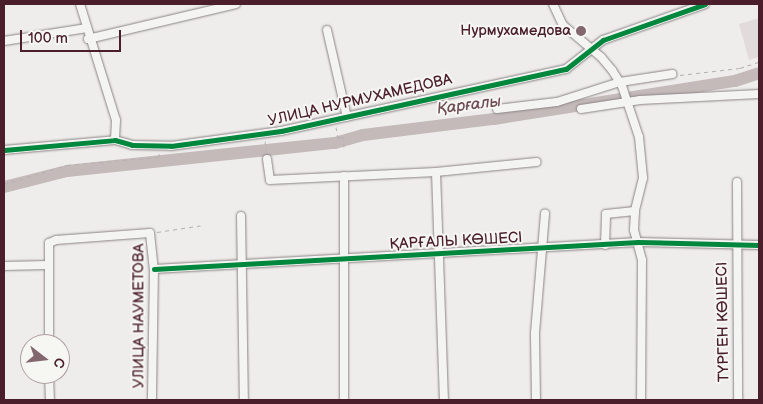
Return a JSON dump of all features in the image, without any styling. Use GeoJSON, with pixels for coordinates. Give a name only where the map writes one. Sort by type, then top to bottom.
{"type":"FeatureCollection","features":[{"type":"Feature","properties":{"kind":"street"},"geometry":{"type":"LineString","coordinates":[[80,4],[88,39],[116,120],[115,140]]}},
{"type":"Feature","properties":{"kind":"street"},"geometry":{"type":"LineString","coordinates":[[88,39],[236,4]]}},
{"type":"Feature","properties":{"kind":"street"},"geometry":{"type":"LineString","coordinates":[[553,4],[563,25],[591,48],[621,84],[643,156],[643,178],[635,211],[642,260],[641,400]]}},
{"type":"Feature","properties":{"kind":"street","name":"УЛИЦА НУРМУХАМЕДОВА"},"geometry":{"type":"LineString","coordinates":[[4,150],[115,140],[132,145],[171,146],[281,131],[566,69],[591,48],[705,4]]}},
{"type":"Feature","properties":{"kind":"street"},"geometry":{"type":"LineString","coordinates":[[4,41],[87,28]]}},
{"type":"Feature","properties":{"kind":"street"},"geometry":{"type":"LineString","coordinates":[[326,30],[347,117]]}},
{"type":"Feature","properties":{"kind":"street"},"geometry":{"type":"LineString","coordinates":[[498,109],[557,102],[621,84],[672,74]]}},
{"type":"Feature","properties":{"kind":"street"},"geometry":{"type":"LineString","coordinates":[[581,109],[626,102],[759,94]]}},
{"type":"Feature","properties":{"kind":"street"},"geometry":{"type":"LineString","coordinates":[[267,159],[270,180],[436,172],[537,162]]}},
{"type":"Feature","properties":{"kind":"street"},"geometry":{"type":"LineString","coordinates":[[436,172],[444,400]]}},
{"type":"Feature","properties":{"kind":"street"},"geometry":{"type":"LineString","coordinates":[[344,176],[346,258],[344,400]]}},
{"type":"Feature","properties":{"kind":"street","name":"ТҮРГЕН КӨШЕСІ"},"geometry":{"type":"LineString","coordinates":[[736,182],[735,244],[738,400]]}},
{"type":"Feature","properties":{"kind":"street"},"geometry":{"type":"LineString","coordinates":[[605,245],[606,214],[635,211]]}},
{"type":"Feature","properties":{"kind":"street"},"geometry":{"type":"LineString","coordinates":[[536,400],[535,333],[544,249],[545,213]]}},
{"type":"Feature","properties":{"kind":"street"},"geometry":{"type":"LineString","coordinates":[[241,216],[244,400]]}},
{"type":"Feature","properties":{"kind":"street"},"geometry":{"type":"LineString","coordinates":[[48,334],[47,265],[49,243],[56,240],[150,232]]}},
{"type":"Feature","properties":{"kind":"street","name":"УЛИЦА НАУМЕТОВА"},"geometry":{"type":"LineString","coordinates":[[150,232],[154,269],[152,400]]}},
{"type":"Feature","properties":{"kind":"street","name":"ҚАРҒАЛЫ КӨШЕСІ"},"geometry":{"type":"LineString","coordinates":[[154,269],[544,249],[638,242],[759,245]]}},
{"type":"Feature","properties":{"kind":"street"},"geometry":{"type":"LineString","coordinates":[[4,266],[47,265]]}},
{"type":"Feature","properties":{"kind":"street"},"geometry":{"type":"LineString","coordinates":[[49,384],[50,400]]}},
{"type":"Feature","properties":{"kind":"path"},"geometry":{"type":"LineString","coordinates":[[672,74],[724,70],[759,62]]}},
{"type":"Feature","properties":{"kind":"path"},"geometry":{"type":"LineString","coordinates":[[336,124],[338,138],[343,136],[344,147]]}},
{"type":"Feature","properties":{"kind":"path"},"geometry":{"type":"LineString","coordinates":[[264,138],[266,148]]}},
{"type":"Feature","properties":{"kind":"path"},"geometry":{"type":"LineString","coordinates":[[4,184],[67,165],[159,156]]}},
{"type":"Feature","properties":{"kind":"path"},"geometry":{"type":"LineString","coordinates":[[150,232],[204,224]]}},
{"type":"Feature","properties":{"kind":"shaded area"},"geometry":{"type":"Polygon","coordinates":[[[759,18],[759,57],[749,60],[739,24],[759,18]]]}},
{"type":"Feature","properties":{"kind":"waterway","name":"Қарғалы"},"geometry":{"type":"LineString","coordinates":[[4,187],[67,171],[335,143],[363,135],[494,119],[735,81],[759,73]]}},
{"type":"Feature","properties":{"kind":"cycle path"},"geometry":{"type":"LineString","coordinates":[[4,150],[115,140],[132,145],[171,146],[281,131],[566,69],[603,40],[705,4]]}},
{"type":"Feature","properties":{"kind":"cycle path"},"geometry":{"type":"LineString","coordinates":[[154,269],[638,242],[759,245]]}},
{"type":"Feature","properties":{"kind":"place","name":"Нурмухамедова"},"geometry":{"type":"Point","coordinates":[581,31]}}]}
